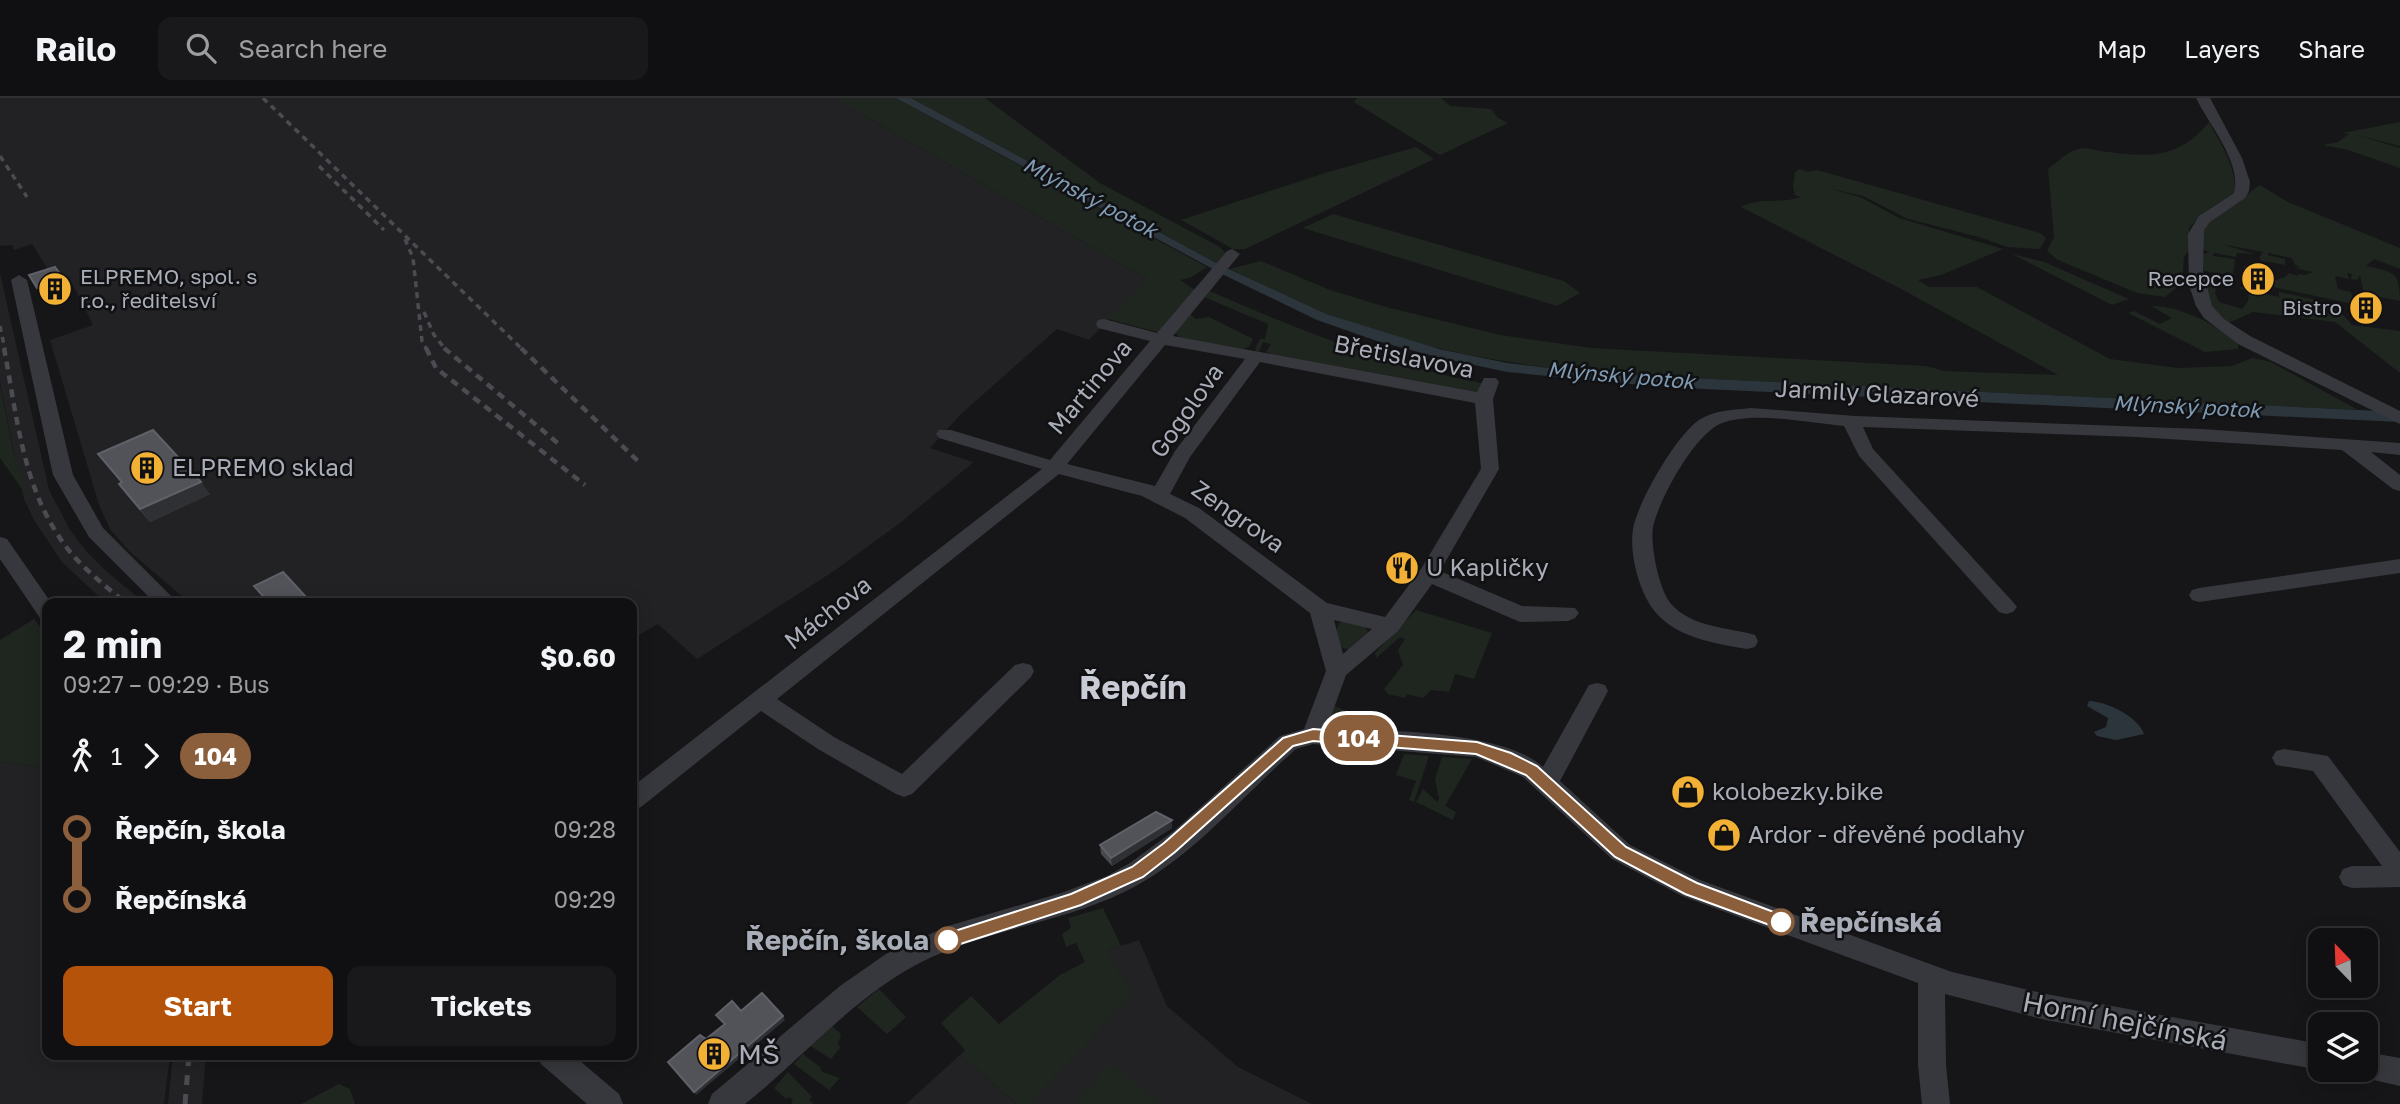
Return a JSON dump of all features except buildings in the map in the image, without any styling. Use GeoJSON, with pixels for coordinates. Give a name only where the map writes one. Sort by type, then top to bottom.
{"type":"FeatureCollection","features":[{"type":"Feature","properties":{"kind":"street"},"geometry":{"type":"LineString","coordinates":[[2203,98],[2238,167],[2243,188],[2239,196],[2204,219],[2196,230],[2195,282],[2200,301],[2211,316],[2235,334],[2400,418]]}},
{"type":"Feature","properties":{"kind":"street","name":"Martinova"},"geometry":{"type":"LineString","coordinates":[[1055,466],[1231,257]]}},
{"type":"Feature","properties":{"kind":"street"},"geometry":{"type":"LineString","coordinates":[[19,280],[63,475],[96,532],[163,598]]}},
{"type":"Feature","properties":{"kind":"street","name":"Břetislavova"},"geometry":{"type":"LineString","coordinates":[[1104,324],[1163,339],[1256,356],[1487,391],[1490,470],[1428,574],[1390,626],[1337,671]]}},
{"type":"Feature","properties":{"kind":"street","name":"Gogolova"},"geometry":{"type":"LineString","coordinates":[[1160,495],[1182,455],[1256,356]]}},
{"type":"Feature","properties":{"kind":"street","name":"Jarmily Glazarové"},"geometry":{"type":"LineString","coordinates":[[1747,641],[1694,627],[1662,607],[1643,548],[1643,529],[1655,497],[1700,429],[1720,418],[1745,414],[1853,421],[2305,439],[2400,449]]}},
{"type":"Feature","properties":{"kind":"street"},"geometry":{"type":"LineString","coordinates":[[1853,421],[1856,435],[1866,452],[2006,607]]}},
{"type":"Feature","properties":{"kind":"street","name":"Zengrova"},"geometry":{"type":"LineString","coordinates":[[945,434],[1160,495],[1205,523],[1320,609]]}},
{"type":"Feature","properties":{"kind":"street","name":"Jarmily Glazarové"},"geometry":{"type":"LineString","coordinates":[[2344,443],[2373,461],[2400,485]]}},
{"type":"Feature","properties":{"kind":"street","name":"Máchova"},"geometry":{"type":"LineString","coordinates":[[637,796],[1055,466]]}},
{"type":"Feature","properties":{"kind":"street"},"geometry":{"type":"LineString","coordinates":[[0,544],[42,606]]}},
{"type":"Feature","properties":{"kind":"street"},"geometry":{"type":"LineString","coordinates":[[2199,595],[2400,566]]}},
{"type":"Feature","properties":{"kind":"street"},"geometry":{"type":"LineString","coordinates":[[1428,574],[1520,614],[1568,613]]}},
{"type":"Feature","properties":{"kind":"street"},"geometry":{"type":"LineString","coordinates":[[1313,735],[1337,671],[1320,609],[1390,626]]}},
{"type":"Feature","properties":{"kind":"street"},"geometry":{"type":"LineString","coordinates":[[760,699],[826,743],[904,787],[1023,671]]}},
{"type":"Feature","properties":{"kind":"street"},"geometry":{"type":"LineString","coordinates":[[1546,784],[1597,691]]}},
{"type":"Feature","properties":{"kind":"street"},"geometry":{"type":"LineString","coordinates":[[722,1104],[856,990],[897,962],[930,946],[1075,900],[1128,877],[1170,848],[1288,742],[1313,735],[1477,748],[1531,770],[1620,852],[1691,888],[1931,977],[1932,1065],[1936,1104]]}},
{"type":"Feature","properties":{"kind":"street"},"geometry":{"type":"LineString","coordinates":[[2284,758],[2320,763],[2400,870]]}},
{"type":"Feature","properties":{"kind":"street"},"geometry":{"type":"LineString","coordinates":[[2352,877],[2400,876]]}},
{"type":"Feature","properties":{"kind":"street","name":"Horní hejčínská"},"geometry":{"type":"LineString","coordinates":[[1931,977],[2046,1007],[2308,1055]]}},
{"type":"Feature","properties":{"kind":"street"},"geometry":{"type":"LineString","coordinates":[[557,1060],[609,1104]]}},
{"type":"Feature","properties":{"kind":"street"},"geometry":{"type":"LineString","coordinates":[[2378,1068],[2400,1072]]}},
{"type":"Feature","properties":{"kind":"shaded area"},"geometry":{"type":"Polygon","coordinates":[[[0,98],[834,98],[1147,279],[1089,340],[1057,329],[960,415],[930,448],[973,462],[969,466],[900,523],[834,571],[697,659],[658,624],[637,636],[637,598],[184,598],[129,551],[110,529],[99,505],[50,340],[93,325],[69,277],[55,281],[32,244],[14,250],[12,245],[0,246],[0,98]]]}},
{"type":"Feature","properties":{"kind":"shaded area"},"geometry":{"type":"Polygon","coordinates":[[[834,98],[896,98],[1207,267],[1190,278],[1180,280],[1195,290],[1161,333],[1108,319],[1147,279],[834,98]]]}},
{"type":"Feature","properties":{"kind":"shaded area"},"geometry":{"type":"Polygon","coordinates":[[[911,98],[985,98],[1100,183],[1220,247],[1228,256],[1220,265],[911,98]]]}},
{"type":"Feature","properties":{"kind":"shaded area"},"geometry":{"type":"Polygon","coordinates":[[[1357,98],[1441,98],[1450,106],[1491,109],[1498,118],[1508,123],[1440,155],[1354,102],[1357,98]]]}},
{"type":"Feature","properties":{"kind":"shaded area"},"geometry":{"type":"Polygon","coordinates":[[[2209,122],[2230,164],[2235,192],[2203,213],[2189,228],[2189,250],[2184,257],[2182,283],[2165,297],[2137,293],[2058,260],[2047,251],[2054,237],[2048,169],[2071,152],[2082,148],[2147,155],[2173,150],[2197,135],[2209,122]]]}},
{"type":"Feature","properties":{"kind":"shaded area"},"geometry":{"type":"Polygon","coordinates":[[[2400,122],[2400,146],[2357,135],[2400,148],[2400,168],[2348,150],[2323,145],[2338,142],[2349,134],[2342,133],[2400,122]]]}},
{"type":"Feature","properties":{"kind":"shaded area"},"geometry":{"type":"Polygon","coordinates":[[[1416,147],[1434,159],[1245,249],[1233,249],[1181,220],[1325,173],[1416,147]]]}},
{"type":"Feature","properties":{"kind":"shaded area"},"geometry":{"type":"Polygon","coordinates":[[[1800,169],[1807,172],[1817,170],[2040,233],[2046,238],[2040,249],[2007,247],[1908,219],[1863,196],[1827,188],[1860,197],[1899,218],[2003,249],[1941,275],[1918,280],[1929,287],[1977,287],[2110,359],[2178,368],[2232,366],[2252,358],[2271,362],[2358,410],[1590,373],[1456,352],[1390,336],[1325,314],[1229,269],[1261,261],[1330,290],[1386,307],[1500,335],[1592,348],[1926,366],[1945,371],[2058,375],[1903,290],[1741,207],[1755,202],[1801,197],[1795,195],[1793,187],[1795,172],[1800,169]]]}},
{"type":"Feature","properties":{"kind":"shaded area"},"geometry":{"type":"Polygon","coordinates":[[[2260,185],[2288,202],[2400,248],[2400,269],[2374,259],[2366,266],[2393,274],[2398,284],[2400,301],[2364,294],[2360,275],[2357,280],[2351,279],[2352,274],[2347,273],[2349,279],[2335,276],[2338,289],[2351,292],[2353,299],[2348,303],[2268,286],[2271,284],[2270,280],[2253,276],[2254,283],[2243,277],[2244,266],[2267,268],[2262,276],[2277,280],[2288,273],[2298,276],[2313,272],[2295,268],[2300,267],[2295,265],[2292,258],[2268,253],[2285,259],[2285,265],[2262,261],[2259,258],[2263,252],[2222,244],[2254,254],[2237,253],[2236,257],[2214,253],[2213,256],[2235,259],[2233,276],[2204,271],[2201,268],[2201,254],[2209,253],[2201,247],[2202,232],[2206,224],[2260,185]]]}},
{"type":"Feature","properties":{"kind":"shaded area"},"geometry":{"type":"Polygon","coordinates":[[[1333,214],[1564,281],[1580,293],[1557,306],[1303,228],[1333,214]]]}},
{"type":"Feature","properties":{"kind":"shaded area"},"geometry":{"type":"Polygon","coordinates":[[[2012,254],[2044,262],[2129,299],[2112,305],[2012,254]]]}},
{"type":"Feature","properties":{"kind":"shaded area"},"geometry":{"type":"Polygon","coordinates":[[[0,273],[49,490],[70,530],[86,551],[139,598],[101,598],[62,562],[34,520],[24,499],[0,382],[0,273]]]}},
{"type":"Feature","properties":{"kind":"shaded area"},"geometry":{"type":"Polygon","coordinates":[[[2205,280],[2228,284],[2228,287],[2217,286],[2215,293],[2219,302],[2242,309],[2248,301],[2249,293],[2239,288],[2247,285],[2249,290],[2279,297],[2279,292],[2320,301],[2345,316],[2352,325],[2400,331],[2400,373],[2335,322],[2253,312],[2226,324],[2214,313],[2202,282],[2205,280]]]}},
{"type":"Feature","properties":{"kind":"shaded area"},"geometry":{"type":"Polygon","coordinates":[[[1210,291],[1276,319],[1377,356],[1481,383],[1482,393],[1271,354],[1266,352],[1271,344],[1263,342],[1257,352],[1255,349],[1260,339],[1265,339],[1268,324],[1204,297],[1210,291]]]}},
{"type":"Feature","properties":{"kind":"shaded area"},"geometry":{"type":"Polygon","coordinates":[[[2151,306],[2174,309],[2209,323],[2238,344],[2238,349],[2205,352],[2128,313],[2134,311],[2160,324],[2172,318],[2151,306]]]}},
{"type":"Feature","properties":{"kind":"shaded area"},"geometry":{"type":"Polygon","coordinates":[[[1190,314],[1196,319],[1209,317],[1253,339],[1249,347],[1243,349],[1181,338],[1175,333],[1190,314]]]}},
{"type":"Feature","properties":{"kind":"shaded area"},"geometry":{"type":"Polygon","coordinates":[[[0,385],[14,455],[32,503],[0,458],[0,385]]]}},
{"type":"Feature","properties":{"kind":"shaded area"},"geometry":{"type":"Polygon","coordinates":[[[1416,610],[1492,633],[1474,679],[1455,674],[1449,692],[1431,690],[1423,698],[1407,694],[1405,698],[1388,694],[1384,689],[1403,665],[1398,650],[1405,639],[1400,637],[1376,658],[1375,653],[1416,610]]]}},
{"type":"Feature","properties":{"kind":"shaded area"},"geometry":{"type":"Polygon","coordinates":[[[34,619],[42,629],[42,766],[0,762],[0,640],[34,619]]]}},
{"type":"Feature","properties":{"kind":"shaded area"},"geometry":{"type":"Polygon","coordinates":[[[1343,620],[1364,626],[1368,632],[1350,650],[1341,647],[1338,637],[1337,629],[1343,620]]]}},
{"type":"Feature","properties":{"kind":"shaded area"},"geometry":{"type":"Polygon","coordinates":[[[1332,705],[1379,725],[1373,734],[1344,730],[1332,722],[1332,705]]]}},
{"type":"Feature","properties":{"kind":"shaded area"},"geometry":{"type":"Polygon","coordinates":[[[1404,754],[1429,756],[1414,802],[1409,800],[1416,781],[1396,775],[1404,754]]]}},
{"type":"Feature","properties":{"kind":"shaded area"},"geometry":{"type":"Polygon","coordinates":[[[1442,757],[1472,759],[1445,806],[1456,812],[1453,820],[1416,802],[1423,789],[1437,802],[1439,799],[1435,779],[1442,757]]]}},
{"type":"Feature","properties":{"kind":"shaded area"},"geometry":{"type":"Polygon","coordinates":[[[0,762],[42,766],[42,1060],[169,1060],[164,1104],[0,1104],[0,762]]]}},
{"type":"Feature","properties":{"kind":"shaded area"},"geometry":{"type":"Polygon","coordinates":[[[1103,908],[1121,946],[1108,950],[1132,995],[1030,1104],[1017,1104],[960,1055],[965,1050],[941,1023],[971,996],[999,1024],[1060,975],[1085,962],[1076,943],[1066,947],[1062,934],[1071,928],[1068,918],[1103,908]]]}},
{"type":"Feature","properties":{"kind":"shaded area"},"geometry":{"type":"Polygon","coordinates":[[[1139,940],[1167,1006],[1238,1067],[1312,1104],[1030,1104],[1131,995],[1108,950],[1139,940]]]}},
{"type":"Feature","properties":{"kind":"shaded area"},"geometry":{"type":"Polygon","coordinates":[[[879,989],[906,1017],[887,1034],[857,1007],[879,989]]]}},
{"type":"Feature","properties":{"kind":"shaded area"},"geometry":{"type":"Polygon","coordinates":[[[831,1025],[841,1034],[838,1045],[841,1047],[831,1059],[809,1045],[831,1025]]]}},
{"type":"Feature","properties":{"kind":"shaded area"},"geometry":{"type":"Polygon","coordinates":[[[803,1054],[820,1067],[822,1072],[840,1078],[829,1090],[794,1064],[803,1054]]]}},
{"type":"Feature","properties":{"kind":"shaded area"},"geometry":{"type":"Polygon","coordinates":[[[960,1055],[1017,1104],[906,1104],[960,1055]]]}},
{"type":"Feature","properties":{"kind":"shaded area"},"geometry":{"type":"Polygon","coordinates":[[[172,1060],[206,1060],[202,1104],[168,1104],[172,1060]]]}},
{"type":"Feature","properties":{"kind":"shaded area"},"geometry":{"type":"Polygon","coordinates":[[[1111,1063],[1161,1104],[1073,1104],[1111,1063]]]}},
{"type":"Feature","properties":{"kind":"shaded area"},"geometry":{"type":"Polygon","coordinates":[[[788,1072],[812,1097],[809,1100],[814,1104],[791,1104],[793,1100],[789,1097],[786,1099],[774,1088],[788,1072]]]}},
{"type":"Feature","properties":{"kind":"shaded area"},"geometry":{"type":"Polygon","coordinates":[[[339,1084],[350,1089],[355,1104],[301,1104],[339,1084]]]}},
{"type":"Feature","properties":{"kind":"water","name":"Mlýnský potok"},"geometry":{"type":"Polygon","coordinates":[[[896,98],[911,98],[1220,265],[1326,314],[1439,349],[1507,363],[1590,373],[2400,412],[2400,422],[1662,387],[1507,372],[1437,357],[1377,341],[1317,320],[1224,275],[896,98]]]}},
{"type":"Feature","properties":{"kind":"water"},"geometry":{"type":"Polygon","coordinates":[[[2089,701],[2121,711],[2135,721],[2144,734],[2116,740],[2097,736],[2094,732],[2106,727],[2108,718],[2087,706],[2089,701]]]}},
{"type":"Feature","properties":{"kind":"railway"},"geometry":{"type":"LineString","coordinates":[[263,98],[523,350]]}},
{"type":"Feature","properties":{"kind":"railway"},"geometry":{"type":"LineString","coordinates":[[0,156],[27,197]]}},
{"type":"Feature","properties":{"kind":"railway"},"geometry":{"type":"LineString","coordinates":[[319,166],[384,230]]}},
{"type":"Feature","properties":{"kind":"railway"},"geometry":{"type":"LineString","coordinates":[[405,239],[413,258],[422,341],[427,350]]}},
{"type":"Feature","properties":{"kind":"railway"},"geometry":{"type":"LineString","coordinates":[[424,312],[434,335],[445,349]]}},
{"type":"Feature","properties":{"kind":"railway"},"geometry":{"type":"LineString","coordinates":[[0,326],[5,350]]}},
{"type":"Feature","properties":{"kind":"railway"},"geometry":{"type":"LineString","coordinates":[[4,348],[28,469],[46,514],[72,555],[120,598]]}},
{"type":"Feature","properties":{"kind":"railway"},"geometry":{"type":"LineString","coordinates":[[521,348],[641,464]]}},
{"type":"Feature","properties":{"kind":"railway"},"geometry":{"type":"LineString","coordinates":[[445,349],[560,445]]}},
{"type":"Feature","properties":{"kind":"railway"},"geometry":{"type":"LineString","coordinates":[[427,350],[436,368],[585,485]]}},
{"type":"Feature","properties":{"kind":"railway"},"geometry":{"type":"LineString","coordinates":[[185,1104],[189,1060]]}},
{"type":"Feature","properties":{"kind":"bus line","name":"104"},"geometry":{"type":"LineString","coordinates":[[948,940],[1075,900],[1138,872],[1170,848],[1288,742],[1313,735],[1477,748],[1505,758],[1531,770],[1620,852],[1691,888],[1781,922]]}},
{"type":"Feature","properties":{"kind":"place","name":"Recepce"},"geometry":{"type":"Point","coordinates":[2258,279]}},
{"type":"Feature","properties":{"kind":"place","name":"ELPREMO, spol. s r.o., ředitelsví"},"geometry":{"type":"Point","coordinates":[55,289]}},
{"type":"Feature","properties":{"kind":"place","name":"Bistro"},"geometry":{"type":"Point","coordinates":[2366,308]}},
{"type":"Feature","properties":{"kind":"place","name":"ELPREMO sklad"},"geometry":{"type":"Point","coordinates":[147,468]}},
{"type":"Feature","properties":{"kind":"place","name":"U Kapličky"},"geometry":{"type":"Point","coordinates":[1402,568]}},
{"type":"Feature","properties":{"kind":"place","name":"kolobezky.bike"},"geometry":{"type":"Point","coordinates":[1688,792]}},
{"type":"Feature","properties":{"kind":"place","name":"Ardor - dřevěné podlahy"},"geometry":{"type":"Point","coordinates":[1724,835]}},
{"type":"Feature","properties":{"kind":"place","name":"Řepčínská"},"geometry":{"type":"Point","coordinates":[1781,922]}},
{"type":"Feature","properties":{"kind":"place","name":"Řepčín, škola"},"geometry":{"type":"Point","coordinates":[948,940]}},
{"type":"Feature","properties":{"kind":"place","name":"MŠ"},"geometry":{"type":"Point","coordinates":[714,1054]}},
{"type":"Feature","properties":{"kind":"district","name":"Řepčín"},"geometry":{"type":"Point","coordinates":[1133,688]}}]}
